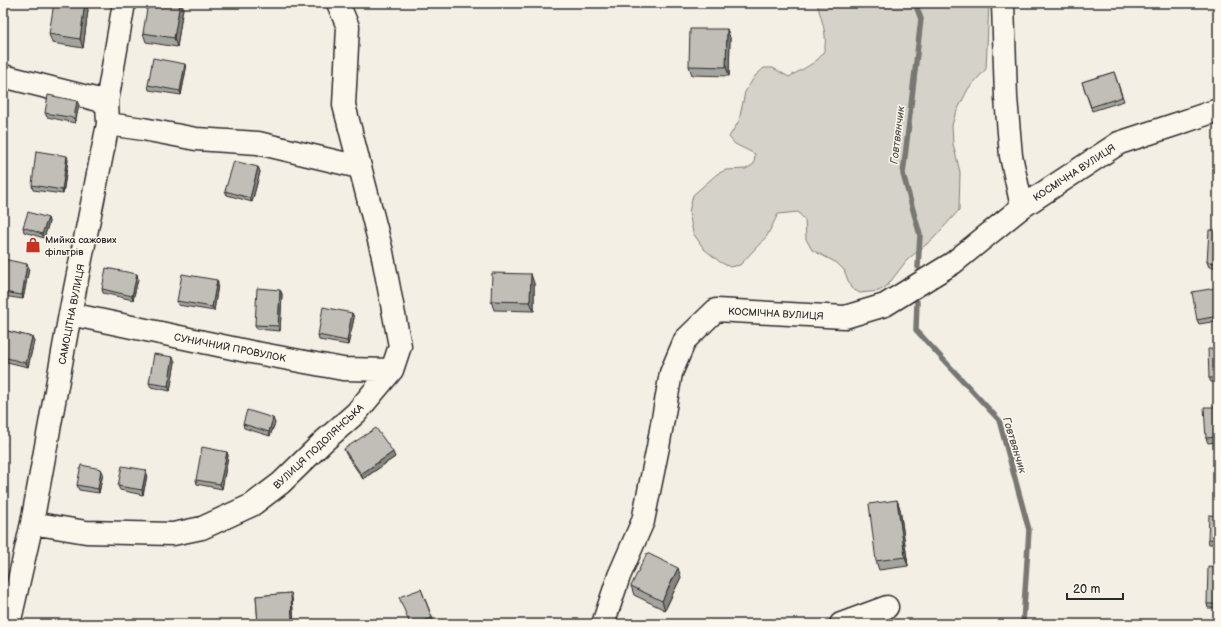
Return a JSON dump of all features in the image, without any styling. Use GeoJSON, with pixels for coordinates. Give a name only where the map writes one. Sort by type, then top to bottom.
{"type":"FeatureCollection","features":[{"type":"Feature","properties":{"kind":"street","name":"САМОЦІТНА ВУЛИЦЯ"},"geometry":{"type":"LineString","coordinates":[[9,624],[32,523],[70,314],[108,124],[107,102],[124,3]]}},
{"type":"Feature","properties":{"kind":"street","name":"ВУЛИЦЯ ПОДОЛЯНСЬКА"},"geometry":{"type":"LineString","coordinates":[[32,523],[86,532],[173,534],[202,528],[252,505],[281,483],[324,440],[356,413],[392,370],[400,346],[382,252],[344,105],[348,28],[338,3]]}},
{"type":"Feature","properties":{"kind":"street","name":"КОСМІЧНА ВУЛИЦЯ"},"geometry":{"type":"LineString","coordinates":[[1003,3],[1006,98],[1010,149],[1022,206]]}},
{"type":"Feature","properties":{"kind":"street"},"geometry":{"type":"LineString","coordinates":[[3,76],[107,102]]}},
{"type":"Feature","properties":{"kind":"street","name":"КОСМІЧНА ВУЛИЦЯ"},"geometry":{"type":"LineString","coordinates":[[603,624],[620,576],[643,521],[671,373],[685,340],[716,310],[845,317],[885,305],[953,263],[1022,206],[1119,143],[1218,110]]}},
{"type":"Feature","properties":{"kind":"street"},"geometry":{"type":"LineString","coordinates":[[108,124],[196,139],[258,143],[359,167]]}},
{"type":"Feature","properties":{"kind":"street","name":"СУНИЧНИЙ ПРОВУЛОК"},"geometry":{"type":"LineString","coordinates":[[70,314],[243,351],[342,369],[392,370]]}},
{"type":"Feature","properties":{"kind":"street"},"geometry":{"type":"LineString","coordinates":[[841,624],[887,607]]}},
{"type":"Feature","properties":{"kind":"shaded area"},"geometry":{"type":"Polygon","coordinates":[[[817,3],[989,3],[986,69],[968,89],[955,115],[952,125],[953,144],[960,172],[959,210],[933,239],[907,260],[887,286],[879,291],[860,293],[851,288],[844,270],[837,263],[812,250],[806,239],[805,220],[798,212],[778,214],[767,236],[740,265],[730,267],[720,262],[704,249],[693,233],[689,212],[693,195],[717,174],[726,170],[746,169],[754,164],[755,154],[735,144],[729,137],[739,121],[745,92],[755,76],[764,68],[773,68],[789,77],[812,64],[822,54],[825,47],[825,32],[817,3]]]}},
{"type":"Feature","properties":{"kind":"building"},"geometry":{"type":"Polygon","coordinates":[[[54,3],[85,3],[80,39],[49,34],[54,3]]]}},
{"type":"Feature","properties":{"kind":"building"},"geometry":{"type":"Polygon","coordinates":[[[148,3],[180,3],[174,38],[143,33],[148,3]]]}},
{"type":"Feature","properties":{"kind":"building"},"geometry":{"type":"Polygon","coordinates":[[[690,29],[727,29],[726,67],[689,66],[690,29]]]}},
{"type":"Feature","properties":{"kind":"building"},"geometry":{"type":"Polygon","coordinates":[[[153,58],[185,64],[180,91],[148,85],[153,58]]]}},
{"type":"Feature","properties":{"kind":"building"},"geometry":{"type":"Polygon","coordinates":[[[1114,72],[1122,97],[1091,107],[1082,82],[1114,72]]]}},
{"type":"Feature","properties":{"kind":"building"},"geometry":{"type":"Polygon","coordinates":[[[48,95],[77,101],[74,118],[45,113],[48,95]]]}},
{"type":"Feature","properties":{"kind":"building"},"geometry":{"type":"Polygon","coordinates":[[[36,151],[67,156],[62,190],[32,185],[36,151]]]}},
{"type":"Feature","properties":{"kind":"building"},"geometry":{"type":"Polygon","coordinates":[[[234,161],[258,167],[250,198],[225,191],[234,161]]]}},
{"type":"Feature","properties":{"kind":"building"},"geometry":{"type":"Polygon","coordinates":[[[28,212],[48,218],[42,234],[23,227],[28,212]]]}},
{"type":"Feature","properties":{"kind":"building"},"geometry":{"type":"Polygon","coordinates":[[[1209,230],[1218,230],[1218,263],[1207,262],[1209,230]]]}},
{"type":"Feature","properties":{"kind":"building"},"geometry":{"type":"Polygon","coordinates":[[[3,259],[27,264],[22,295],[3,292],[3,259]]]}},
{"type":"Feature","properties":{"kind":"building"},"geometry":{"type":"Polygon","coordinates":[[[106,268],[137,274],[132,296],[102,289],[106,268]]]}},
{"type":"Feature","properties":{"kind":"building"},"geometry":{"type":"Polygon","coordinates":[[[492,273],[531,274],[530,302],[491,301],[492,273]]]}},
{"type":"Feature","properties":{"kind":"building"},"geometry":{"type":"Polygon","coordinates":[[[182,274],[217,280],[212,307],[177,301],[182,274]]]}},
{"type":"Feature","properties":{"kind":"building"},"geometry":{"type":"Polygon","coordinates":[[[257,288],[280,290],[278,326],[255,325],[257,288]]]}},
{"type":"Feature","properties":{"kind":"building"},"geometry":{"type":"Polygon","coordinates":[[[1216,288],[1218,299],[1218,316],[1197,320],[1192,292],[1216,288]]]}},
{"type":"Feature","properties":{"kind":"building"},"geometry":{"type":"Polygon","coordinates":[[[323,307],[352,313],[347,341],[318,335],[323,307]]]}},
{"type":"Feature","properties":{"kind":"building"},"geometry":{"type":"Polygon","coordinates":[[[3,330],[32,337],[26,363],[3,357],[3,330]]]}},
{"type":"Feature","properties":{"kind":"building"},"geometry":{"type":"Polygon","coordinates":[[[1208,349],[1218,349],[1218,378],[1209,378],[1208,349]]]}},
{"type":"Feature","properties":{"kind":"building"},"geometry":{"type":"Polygon","coordinates":[[[154,354],[173,357],[168,386],[149,383],[154,354]]]}},
{"type":"Feature","properties":{"kind":"building"},"geometry":{"type":"Polygon","coordinates":[[[1204,407],[1218,407],[1218,437],[1206,438],[1204,407]]]}},
{"type":"Feature","properties":{"kind":"building"},"geometry":{"type":"Polygon","coordinates":[[[247,410],[273,418],[269,432],[243,424],[247,410]]]}},
{"type":"Feature","properties":{"kind":"building"},"geometry":{"type":"Polygon","coordinates":[[[376,428],[393,452],[361,474],[344,449],[376,428]]]}},
{"type":"Feature","properties":{"kind":"building"},"geometry":{"type":"Polygon","coordinates":[[[202,447],[227,452],[220,484],[196,480],[202,447]]]}},
{"type":"Feature","properties":{"kind":"building"},"geometry":{"type":"Polygon","coordinates":[[[81,465],[101,469],[98,489],[77,485],[81,465]]]}},
{"type":"Feature","properties":{"kind":"building"},"geometry":{"type":"Polygon","coordinates":[[[122,466],[146,470],[142,490],[118,486],[122,466]]]}},
{"type":"Feature","properties":{"kind":"building"},"geometry":{"type":"Polygon","coordinates":[[[897,500],[905,557],[876,561],[869,504],[897,500]]]}},
{"type":"Feature","properties":{"kind":"building"},"geometry":{"type":"Polygon","coordinates":[[[1209,515],[1218,516],[1218,540],[1208,539],[1209,515]]]}},
{"type":"Feature","properties":{"kind":"building"},"geometry":{"type":"Polygon","coordinates":[[[647,553],[678,568],[662,601],[631,586],[647,553]]]}},
{"type":"Feature","properties":{"kind":"building"},"geometry":{"type":"Polygon","coordinates":[[[1208,566],[1218,567],[1218,604],[1207,604],[1208,566]]]}},
{"type":"Feature","properties":{"kind":"building"},"geometry":{"type":"Polygon","coordinates":[[[421,589],[432,618],[416,624],[410,624],[399,597],[421,589]]]}},
{"type":"Feature","properties":{"kind":"building"},"geometry":{"type":"Polygon","coordinates":[[[291,593],[292,621],[258,624],[256,596],[291,593]]]}},
{"type":"Feature","properties":{"kind":"waterway","name":"Говтвянчик"},"geometry":{"type":"LineString","coordinates":[[915,3],[921,19],[903,174],[920,235],[918,267]]}},
{"type":"Feature","properties":{"kind":"waterway","name":"Говтвянчик"},"geometry":{"type":"LineString","coordinates":[[917,302],[916,330],[999,420],[1029,530],[1024,624]]}},
{"type":"Feature","properties":{"kind":"place","name":"Мийка сажових фільтрів"},"geometry":{"type":"Point","coordinates":[33,245]}}]}
